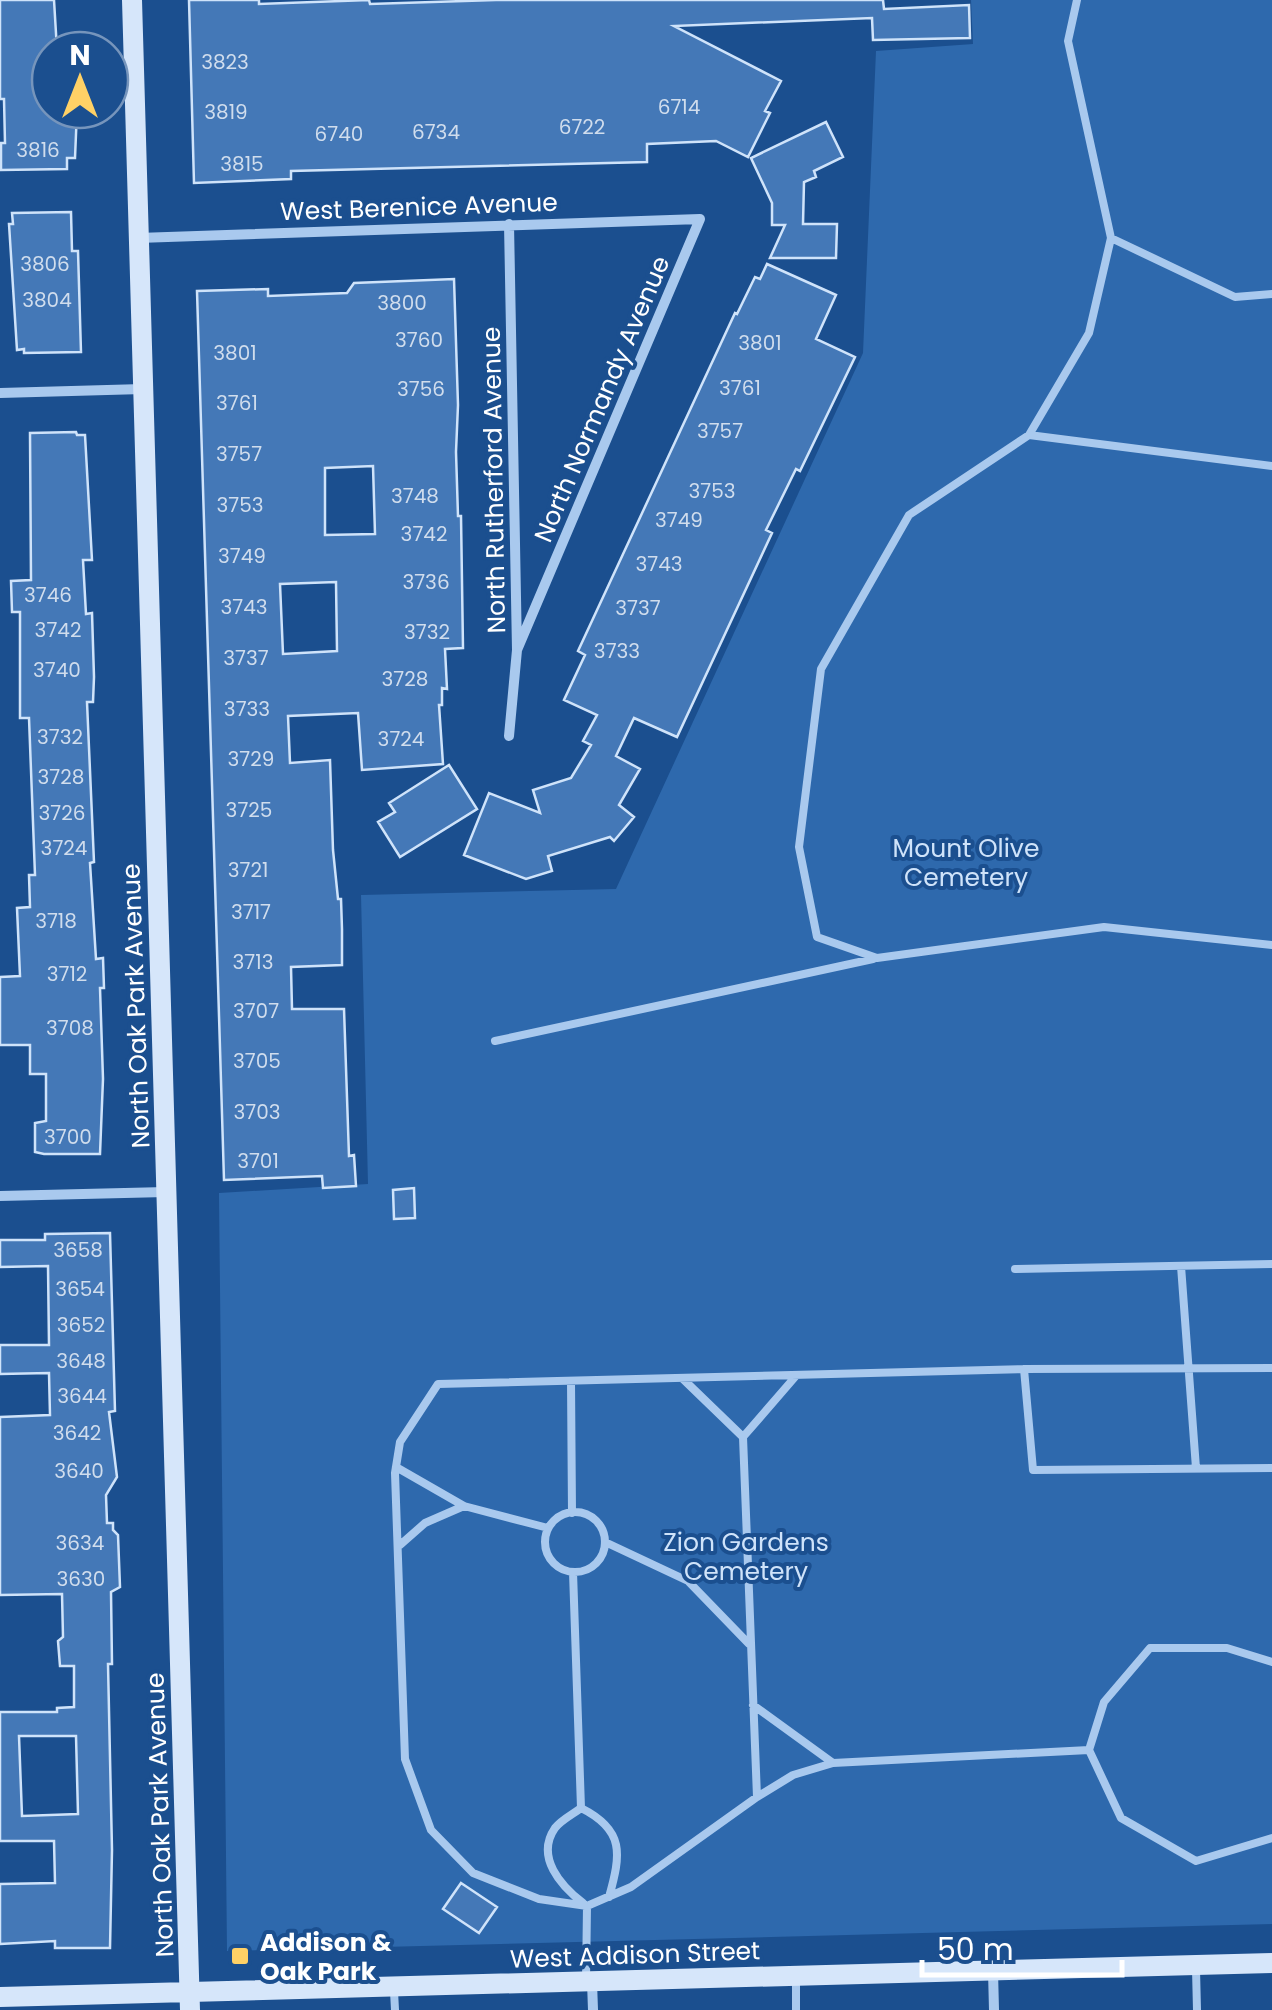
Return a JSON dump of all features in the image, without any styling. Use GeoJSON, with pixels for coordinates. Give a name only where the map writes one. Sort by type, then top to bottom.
{"type":"FeatureCollection","features":[{"type":"Feature","properties":{"kind":"street","name":"North Oak Park Avenue"},"geometry":{"type":"LineString","coordinates":[[132,0],[190,2001]]}},
{"type":"Feature","properties":{"kind":"street","name":"West Berenice Avenue"},"geometry":{"type":"LineString","coordinates":[[138,238],[700,219]]}},
{"type":"Feature","properties":{"kind":"street","name":"North Normandy Avenue"},"geometry":{"type":"LineString","coordinates":[[516,650],[700,219]]}},
{"type":"Feature","properties":{"kind":"street","name":"North Rutherford Avenue"},"geometry":{"type":"LineString","coordinates":[[509,224],[516,650],[509,736]]}},
{"type":"Feature","properties":{"kind":"street"},"geometry":{"type":"LineString","coordinates":[[0,393],[143,390]]}},
{"type":"Feature","properties":{"kind":"street"},"geometry":{"type":"LineString","coordinates":[[0,1196],[166,1192]]}},
{"type":"Feature","properties":{"kind":"street","name":"West Addison Street"},"geometry":{"type":"LineString","coordinates":[[0,1997],[190,2001],[394,1986],[1272,1963]]}},
{"type":"Feature","properties":{"kind":"street"},"geometry":{"type":"LineString","coordinates":[[992,1970],[994,2010]]}},
{"type":"Feature","properties":{"kind":"street"},"geometry":{"type":"LineString","coordinates":[[589,1981],[592,2010]]}},
{"type":"Feature","properties":{"kind":"lane"},"geometry":{"type":"LineString","coordinates":[[877,958],[817,937],[800,847],[821,669],[909,515],[1030,434],[1090,333],[1110,238],[1068,42],[1077,0]]}},
{"type":"Feature","properties":{"kind":"lane"},"geometry":{"type":"LineString","coordinates":[[1110,238],[1234,297],[1272,294]]}},
{"type":"Feature","properties":{"kind":"lane"},"geometry":{"type":"LineString","coordinates":[[1030,434],[1272,466]]}},
{"type":"Feature","properties":{"kind":"lane"},"geometry":{"type":"LineString","coordinates":[[496,1041],[877,958],[1104,927],[1272,944]]}},
{"type":"Feature","properties":{"kind":"lane"},"geometry":{"type":"LineString","coordinates":[[1015,1269],[1272,1264]]}},
{"type":"Feature","properties":{"kind":"lane"},"geometry":{"type":"LineString","coordinates":[[1182,1266],[1196,1468]]}},
{"type":"Feature","properties":{"kind":"lane"},"geometry":{"type":"LineString","coordinates":[[1090,1750],[833,1763],[793,1775],[631,1886],[587,1906],[538,1900],[473,1873],[431,1830],[406,1759],[396,1466],[400,1442],[438,1384],[1272,1368]]}},
{"type":"Feature","properties":{"kind":"lane"},"geometry":{"type":"LineString","coordinates":[[1024,1370],[1033,1470],[1272,1468]]}},
{"type":"Feature","properties":{"kind":"lane"},"geometry":{"type":"LineString","coordinates":[[757,1797],[743,1436],[795,1377]]}},
{"type":"Feature","properties":{"kind":"lane"},"geometry":{"type":"LineString","coordinates":[[683,1379],[743,1436]]}},
{"type":"Feature","properties":{"kind":"lane"},"geometry":{"type":"LineString","coordinates":[[570,1382],[572,1512]]}},
{"type":"Feature","properties":{"kind":"lane"},"geometry":{"type":"LineString","coordinates":[[396,1466],[464,1506],[548,1528]]}},
{"type":"Feature","properties":{"kind":"lane"},"geometry":{"type":"LineString","coordinates":[[400,1545],[424,1523],[464,1506]]}},
{"type":"Feature","properties":{"kind":"lane"},"geometry":{"type":"LineString","coordinates":[[572,1512],[598,1523],[605,1542],[599,1560],[583,1571],[563,1570],[549,1557],[545,1538],[548,1528],[554,1520],[572,1512]]}},
{"type":"Feature","properties":{"kind":"lane"},"geometry":{"type":"LineString","coordinates":[[605,1542],[688,1580],[751,1646]]}},
{"type":"Feature","properties":{"kind":"lane"},"geometry":{"type":"LineString","coordinates":[[573,1572],[581,1808]]}},
{"type":"Feature","properties":{"kind":"lane"},"geometry":{"type":"LineString","coordinates":[[1272,1662],[1227,1648],[1150,1648],[1104,1702],[1090,1750],[1121,1818],[1196,1861],[1272,1838]]}},
{"type":"Feature","properties":{"kind":"lane"},"geometry":{"type":"LineString","coordinates":[[753,1705],[833,1763]]}},
{"type":"Feature","properties":{"kind":"lane"},"geometry":{"type":"LineString","coordinates":[[581,1808],[556,1827],[546,1849],[552,1871],[568,1892],[587,1906]]}},
{"type":"Feature","properties":{"kind":"lane"},"geometry":{"type":"LineString","coordinates":[[581,1808],[602,1819],[616,1841],[619,1860],[610,1897]]}},
{"type":"Feature","properties":{"kind":"lane"},"geometry":{"type":"LineString","coordinates":[[587,1906],[589,1981]]}},
{"type":"Feature","properties":{"kind":"lane"},"geometry":{"type":"LineString","coordinates":[[1196,1965],[1197,2010]]}},
{"type":"Feature","properties":{"kind":"lane"},"geometry":{"type":"LineString","coordinates":[[796,1976],[796,2010]]}},
{"type":"Feature","properties":{"kind":"lane"},"geometry":{"type":"LineString","coordinates":[[394,1986],[394,2010]]}},
{"type":"Feature","properties":{"kind":"green space"},"geometry":{"type":"Polygon","coordinates":[[[971,0],[1272,0],[1272,1924],[227,1951],[219,1193],[368,1184],[361,895],[616,889],[863,353],[876,51],[973,44],[971,0]]]}},
{"type":"Feature","properties":{"kind":"building"},"geometry":{"type":"Polygon","coordinates":[[[0,0],[54,0],[56,30],[30,30],[30,130],[76,130],[75,158],[67,158],[67,169],[1,170],[1,143],[5,143],[4,99],[0,99],[0,0]]]}},
{"type":"Feature","properties":{"kind":"building"},"geometry":{"type":"Polygon","coordinates":[[[189,0],[259,0],[259,4],[369,0],[370,4],[496,0],[883,0],[884,9],[969,5],[970,38],[873,40],[872,18],[674,26],[781,81],[748,157],[716,141],[647,144],[647,162],[291,171],[291,179],[194,183],[189,0]]]}},
{"type":"Feature","properties":{"kind":"building"},"geometry":{"type":"Polygon","coordinates":[[[826,122],[843,157],[814,171],[816,177],[804,182],[803,224],[837,224],[836,258],[770,258],[785,225],[772,225],[772,203],[751,158],[826,122]]]}},
{"type":"Feature","properties":{"kind":"building"},"geometry":{"type":"Polygon","coordinates":[[[71,212],[72,251],[78,251],[81,352],[24,353],[24,349],[17,350],[9,224],[13,224],[12,213],[71,212]]]}},
{"type":"Feature","properties":{"kind":"building"},"geometry":{"type":"Polygon","coordinates":[[[767,264],[836,295],[816,339],[855,357],[800,471],[796,469],[766,530],[772,533],[677,737],[634,718],[616,756],[640,769],[619,805],[634,817],[614,841],[610,837],[548,856],[552,871],[526,879],[464,855],[489,793],[540,813],[533,790],[571,778],[591,745],[583,741],[597,715],[564,700],[585,655],[578,651],[735,313],[767,264]]]}},
{"type":"Feature","properties":{"kind":"building"},"geometry":{"type":"Polygon","coordinates":[[[454,279],[463,648],[445,649],[447,689],[442,688],[439,705],[443,764],[362,770],[358,713],[288,716],[290,763],[330,760],[333,850],[342,929],[342,965],[291,967],[292,1009],[344,1009],[349,1156],[354,1155],[356,1186],[323,1188],[322,1176],[224,1180],[197,291],[268,289],[268,296],[347,293],[354,283],[454,279]],[[373,466],[325,468],[325,535],[375,534],[373,466]],[[336,582],[280,584],[283,654],[337,651],[336,582]]]}},
{"type":"Feature","properties":{"kind":"building"},"geometry":{"type":"Polygon","coordinates":[[[30,433],[85,435],[92,560],[83,560],[86,614],[92,613],[94,677],[93,702],[87,702],[94,862],[90,863],[96,959],[103,958],[104,988],[100,988],[100,1154],[44,1154],[35,1152],[35,1123],[46,1121],[46,1074],[30,1074],[30,1045],[0,1045],[0,977],[20,976],[17,908],[30,907],[29,875],[35,875],[29,718],[20,718],[20,612],[12,612],[11,581],[31,580],[30,433]]]}},
{"type":"Feature","properties":{"kind":"building"},"geometry":{"type":"Polygon","coordinates":[[[449,765],[477,809],[400,857],[378,822],[395,812],[389,803],[449,765]]]}},
{"type":"Feature","properties":{"kind":"building"},"geometry":{"type":"Polygon","coordinates":[[[414,1188],[415,1218],[394,1219],[393,1190],[414,1188]]]}},
{"type":"Feature","properties":{"kind":"building"},"geometry":{"type":"Polygon","coordinates":[[[110,1233],[115,1411],[109,1412],[117,1477],[106,1495],[107,1523],[113,1523],[118,1535],[120,1587],[111,1592],[112,1664],[108,1664],[110,1948],[55,1948],[55,1941],[0,1944],[0,1884],[55,1883],[54,1841],[0,1841],[0,1712],[57,1712],[57,1708],[74,1707],[74,1666],[60,1666],[62,1594],[0,1595],[0,1417],[50,1415],[49,1373],[0,1374],[0,1345],[49,1345],[48,1266],[0,1267],[0,1240],[45,1240],[45,1234],[110,1233]],[[19,1736],[22,1816],[78,1814],[76,1736],[19,1736]]]}},
{"type":"Feature","properties":{"kind":"building"},"geometry":{"type":"Polygon","coordinates":[[[461,1883],[497,1907],[479,1933],[443,1909],[461,1883]]]}},
{"type":"Feature","properties":{"kind":"place","name":"Addison & Oak Park"},"geometry":{"type":"Point","coordinates":[240,1956]}},
{"type":"Feature","properties":{"kind":"park label","name":"Mount Olive Cemetery"},"geometry":{"type":"Point","coordinates":[966,862]}},
{"type":"Feature","properties":{"kind":"park label","name":"Zion Gardens Cemetery"},"geometry":{"type":"Point","coordinates":[746,1556]}}]}
